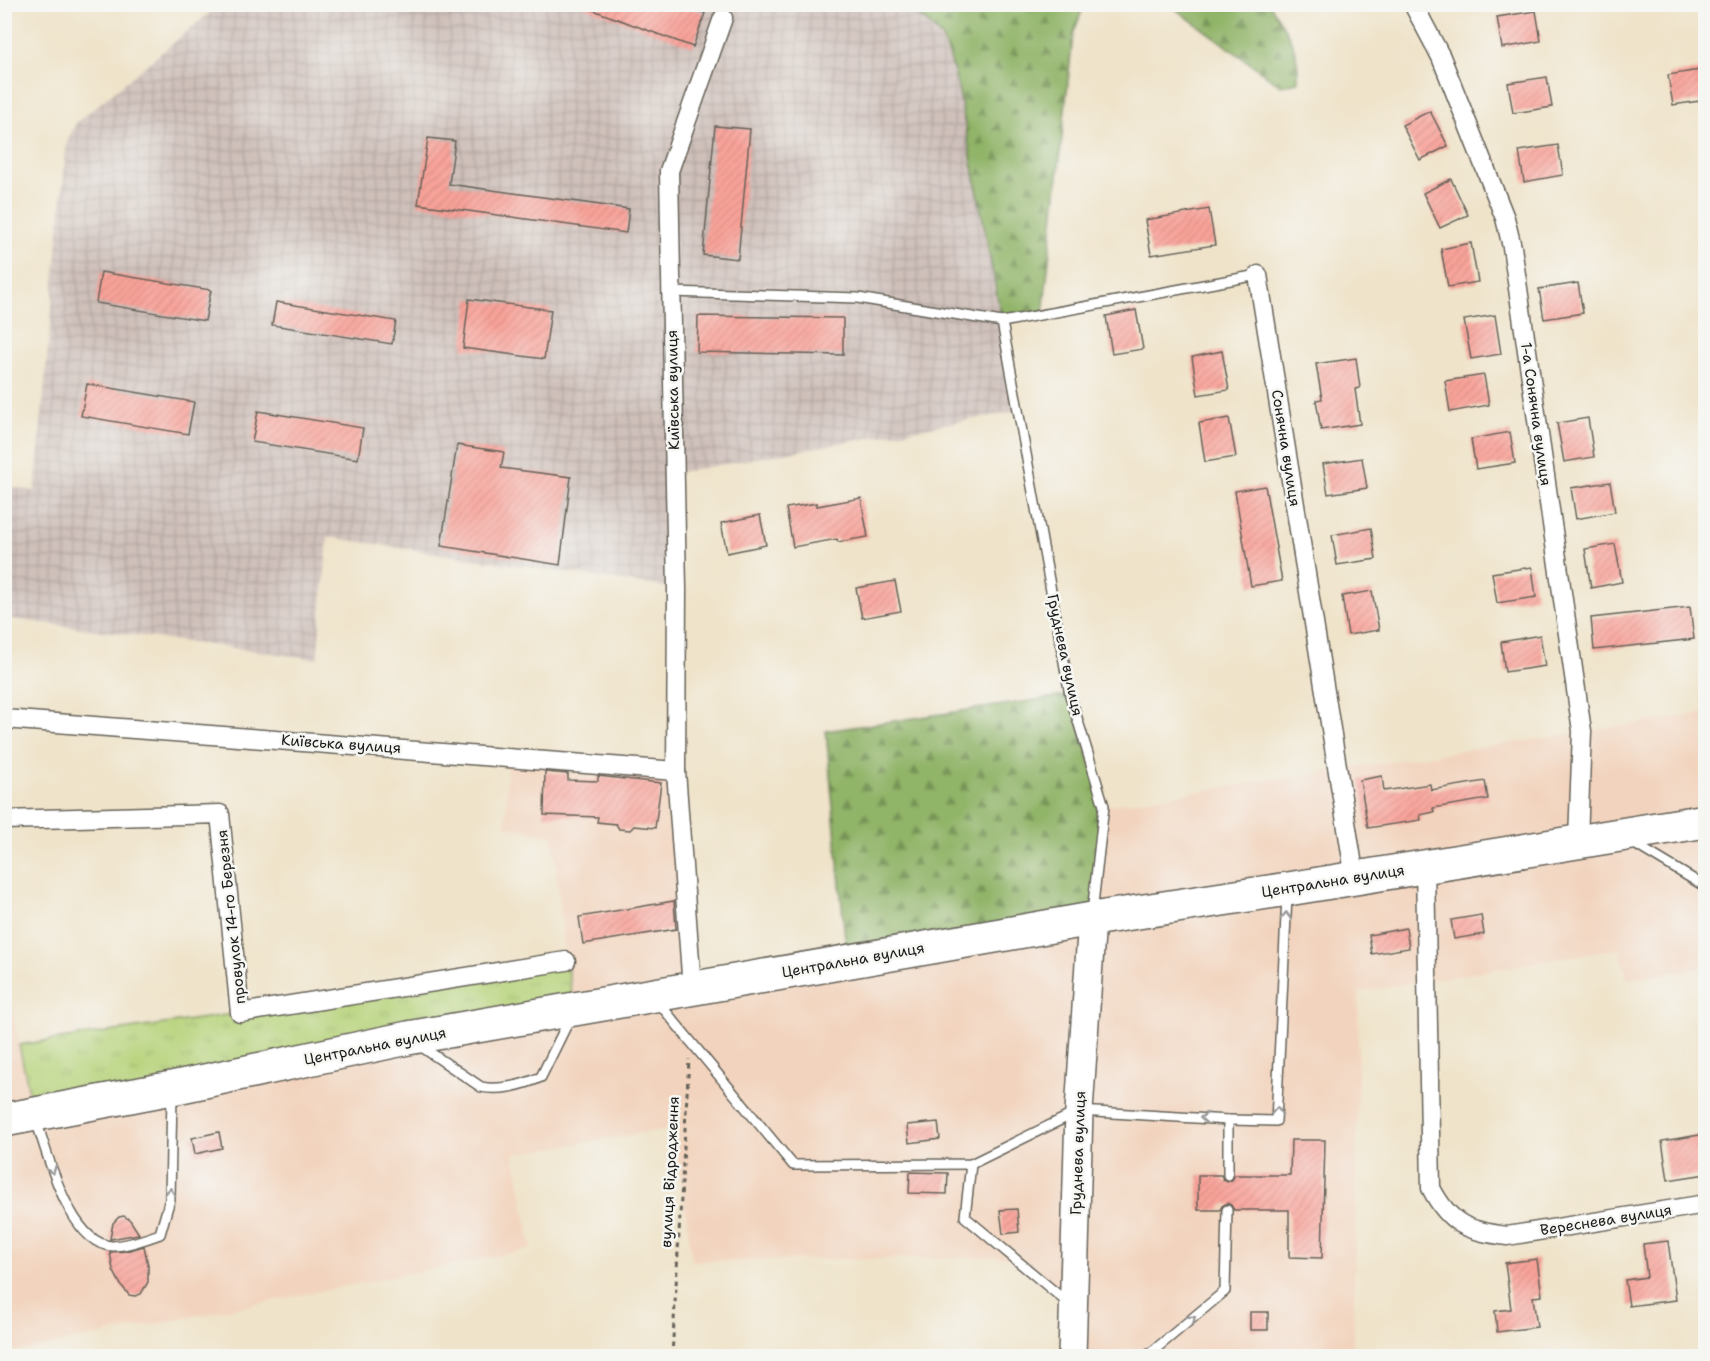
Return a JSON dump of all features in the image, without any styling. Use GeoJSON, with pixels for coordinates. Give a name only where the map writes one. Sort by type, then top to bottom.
{"type":"FeatureCollection","features":[{"type":"Feature","properties":{"kind":"highway","name":"Центральна вулиця"},"geometry":{"type":"LineString","coordinates":[[19,1117],[172,1088],[408,1038],[692,988],[1092,919],[1706,820]]}},
{"type":"Feature","properties":{"kind":"street","name":"1-а Сонячна вулиця"},"geometry":{"type":"LineString","coordinates":[[1413,4],[1441,57],[1505,218],[1512,247],[1582,731],[1578,841]]}},
{"type":"Feature","properties":{"kind":"street","name":"Київська вулиця"},"geometry":{"type":"LineString","coordinates":[[692,988],[676,771],[677,589],[669,171],[723,18]]}},
{"type":"Feature","properties":{"kind":"street","name":"Сонячна вулиця"},"geometry":{"type":"LineString","coordinates":[[1258,275],[1355,878]]}},
{"type":"Feature","properties":{"kind":"street","name":"Київська вулиця"},"geometry":{"type":"LineString","coordinates":[[4,719],[676,771]]}},
{"type":"Feature","properties":{"kind":"street","name":"провулок 14-го Березня"},"geometry":{"type":"LineString","coordinates":[[4,820],[220,814],[240,1013],[566,961]]}},
{"type":"Feature","properties":{"kind":"street","name":"Вереснева вулиця"},"geometry":{"type":"LineString","coordinates":[[1425,866],[1431,1188],[1441,1208],[1459,1223],[1482,1233],[1507,1236],[1706,1204]]}},
{"type":"Feature","properties":{"kind":"street","name":"Груднева вулиця"},"geometry":{"type":"LineString","coordinates":[[1072,1356],[1079,1111],[1092,919]]}},
{"type":"Feature","properties":{"kind":"lane","name":"Сонячна вулиця"},"geometry":{"type":"LineString","coordinates":[[1002,322],[1258,275]]}},
{"type":"Feature","properties":{"kind":"lane"},"geometry":{"type":"LineString","coordinates":[[672,292],[858,298],[1002,322]]}},
{"type":"Feature","properties":{"kind":"lane","name":"Груднева вулиця"},"geometry":{"type":"LineString","coordinates":[[1002,322],[1070,695],[1104,806],[1092,919]]}},
{"type":"Feature","properties":{"kind":"lane"},"geometry":{"type":"LineString","coordinates":[[1619,835],[1706,887]]}},
{"type":"Feature","properties":{"kind":"lane"},"geometry":{"type":"LineString","coordinates":[[653,995],[793,1165],[971,1164],[1079,1111],[1276,1121],[1288,889]]}},
{"type":"Feature","properties":{"kind":"lane"},"geometry":{"type":"LineString","coordinates":[[408,1038],[481,1087],[491,1089],[541,1077],[575,1009]]}},
{"type":"Feature","properties":{"kind":"lane"},"geometry":{"type":"LineString","coordinates":[[19,1117],[54,1175],[77,1224],[94,1242],[109,1246],[143,1240],[160,1234],[170,1199],[172,1088]]}},
{"type":"Feature","properties":{"kind":"lane"},"geometry":{"type":"LineString","coordinates":[[1228,1120],[1228,1175]]}},
{"type":"Feature","properties":{"kind":"lane"},"geometry":{"type":"LineString","coordinates":[[971,1164],[965,1217],[1072,1307]]}},
{"type":"Feature","properties":{"kind":"lane"},"geometry":{"type":"LineString","coordinates":[[1147,1356],[1225,1291],[1227,1210]]}},
{"type":"Feature","properties":{"kind":"path","name":"вулиця Відродження"},"geometry":{"type":"LineString","coordinates":[[672,1356],[690,1038]]}},
{"type":"Feature","properties":{"kind":"shaded area"},"geometry":{"type":"Polygon","coordinates":[[[900,4],[938,33],[958,87],[1018,411],[675,473],[677,589],[328,537],[317,659],[5,618],[4,486],[35,491],[67,142],[76,123],[219,5],[900,4]]]}},
{"type":"Feature","properties":{"kind":"shaded area"},"geometry":{"type":"Polygon","coordinates":[[[1705,713],[1705,967],[1627,979],[1620,948],[1359,992],[1353,1356],[1072,1356],[1072,1307],[1014,1257],[692,1261],[674,1128],[514,1154],[532,1249],[5,1354],[4,974],[34,1114],[575,1008],[566,961],[553,836],[506,826],[507,757],[676,771],[693,988],[1092,919],[1104,806],[1705,713]]]}},
{"type":"Feature","properties":{"kind":"green space"},"geometry":{"type":"Polygon","coordinates":[[[900,5],[1084,5],[1073,35],[1043,315],[1002,322],[958,87],[950,59],[942,39],[934,29],[921,17],[900,5]]]}},
{"type":"Feature","properties":{"kind":"green space"},"geometry":{"type":"Polygon","coordinates":[[[1170,5],[1270,5],[1295,50],[1298,82],[1281,86],[1170,5]]]}},
{"type":"Feature","properties":{"kind":"green space"},"geometry":{"type":"Polygon","coordinates":[[[1070,695],[1104,806],[1092,919],[847,961],[826,731],[1070,695]]]}},
{"type":"Feature","properties":{"kind":"green space"},"geometry":{"type":"Polygon","coordinates":[[[566,961],[575,1009],[34,1115],[19,1045],[240,1013],[566,961]]]}},
{"type":"Feature","properties":{"kind":"building"},"geometry":{"type":"Polygon","coordinates":[[[582,4],[682,4],[705,13],[693,47],[582,6],[582,4]]]}},
{"type":"Feature","properties":{"kind":"building"},"geometry":{"type":"Polygon","coordinates":[[[1536,11],[1541,41],[1502,48],[1497,17],[1536,11]]]}},
{"type":"Feature","properties":{"kind":"building"},"geometry":{"type":"Polygon","coordinates":[[[1706,69],[1706,100],[1673,105],[1668,75],[1706,69]]]}},
{"type":"Feature","properties":{"kind":"building"},"geometry":{"type":"Polygon","coordinates":[[[1547,77],[1552,107],[1513,113],[1508,83],[1547,77]]]}},
{"type":"Feature","properties":{"kind":"building"},"geometry":{"type":"Polygon","coordinates":[[[1430,111],[1448,146],[1420,160],[1402,125],[1430,111]]]}},
{"type":"Feature","properties":{"kind":"building"},"geometry":{"type":"Polygon","coordinates":[[[715,126],[750,129],[738,259],[703,255],[715,126]]]}},
{"type":"Feature","properties":{"kind":"building"},"geometry":{"type":"Polygon","coordinates":[[[428,138],[455,141],[449,184],[629,209],[626,233],[418,204],[428,138]]]}},
{"type":"Feature","properties":{"kind":"building"},"geometry":{"type":"Polygon","coordinates":[[[1558,145],[1563,175],[1524,182],[1519,151],[1558,145]]]}},
{"type":"Feature","properties":{"kind":"building"},"geometry":{"type":"Polygon","coordinates":[[[1451,179],[1468,215],[1440,228],[1423,193],[1451,179]]]}},
{"type":"Feature","properties":{"kind":"building"},"geometry":{"type":"Polygon","coordinates":[[[1209,209],[1215,245],[1151,255],[1145,220],[1209,209]]]}},
{"type":"Feature","properties":{"kind":"building"},"geometry":{"type":"Polygon","coordinates":[[[1471,243],[1478,282],[1448,287],[1441,249],[1471,243]]]}},
{"type":"Feature","properties":{"kind":"building"},"geometry":{"type":"Polygon","coordinates":[[[101,272],[211,290],[205,321],[96,303],[101,272]]]}},
{"type":"Feature","properties":{"kind":"building"},"geometry":{"type":"Polygon","coordinates":[[[1578,283],[1583,313],[1544,319],[1539,289],[1578,283]]]}},
{"type":"Feature","properties":{"kind":"building"},"geometry":{"type":"Polygon","coordinates":[[[469,299],[551,310],[544,359],[463,348],[469,299]]]}},
{"type":"Feature","properties":{"kind":"building"},"geometry":{"type":"Polygon","coordinates":[[[276,302],[396,321],[392,344],[272,325],[276,302]]]}},
{"type":"Feature","properties":{"kind":"building"},"geometry":{"type":"Polygon","coordinates":[[[1136,310],[1143,349],[1112,354],[1106,316],[1136,310]]]}},
{"type":"Feature","properties":{"kind":"building"},"geometry":{"type":"Polygon","coordinates":[[[1495,315],[1501,354],[1471,359],[1464,320],[1495,315]]]}},
{"type":"Feature","properties":{"kind":"building"},"geometry":{"type":"Polygon","coordinates":[[[698,316],[843,318],[843,355],[697,352],[698,316]]]}},
{"type":"Feature","properties":{"kind":"building"},"geometry":{"type":"Polygon","coordinates":[[[1222,351],[1229,390],[1198,395],[1192,357],[1222,351]]]}},
{"type":"Feature","properties":{"kind":"building"},"geometry":{"type":"Polygon","coordinates":[[[1356,358],[1360,388],[1355,389],[1360,424],[1321,430],[1316,400],[1322,399],[1316,364],[1356,358]]]}},
{"type":"Feature","properties":{"kind":"building"},"geometry":{"type":"Polygon","coordinates":[[[1484,375],[1489,405],[1450,412],[1445,381],[1484,375]]]}},
{"type":"Feature","properties":{"kind":"building"},"geometry":{"type":"Polygon","coordinates":[[[87,384],[194,402],[188,434],[81,416],[87,384]]]}},
{"type":"Feature","properties":{"kind":"building"},"geometry":{"type":"Polygon","coordinates":[[[258,411],[363,428],[358,459],[252,442],[258,411]]]}},
{"type":"Feature","properties":{"kind":"building"},"geometry":{"type":"Polygon","coordinates":[[[1229,418],[1236,457],[1205,462],[1199,423],[1229,418]]]}},
{"type":"Feature","properties":{"kind":"building"},"geometry":{"type":"Polygon","coordinates":[[[1588,418],[1594,457],[1564,462],[1557,423],[1588,418]]]}},
{"type":"Feature","properties":{"kind":"building"},"geometry":{"type":"Polygon","coordinates":[[[1510,432],[1515,463],[1476,469],[1471,439],[1510,432]]]}},
{"type":"Feature","properties":{"kind":"building"},"geometry":{"type":"Polygon","coordinates":[[[457,445],[504,452],[501,468],[571,477],[560,565],[441,546],[457,445]]]}},
{"type":"Feature","properties":{"kind":"building"},"geometry":{"type":"Polygon","coordinates":[[[1362,458],[1367,488],[1328,494],[1323,464],[1362,458]]]}},
{"type":"Feature","properties":{"kind":"building"},"geometry":{"type":"Polygon","coordinates":[[[1610,482],[1615,512],[1576,519],[1571,488],[1610,482]]]}},
{"type":"Feature","properties":{"kind":"building"},"geometry":{"type":"Polygon","coordinates":[[[1265,486],[1282,581],[1251,586],[1235,491],[1265,486]]]}},
{"type":"Feature","properties":{"kind":"building"},"geometry":{"type":"Polygon","coordinates":[[[861,498],[868,537],[838,542],[837,539],[793,547],[786,508],[817,503],[817,506],[861,498]]]}},
{"type":"Feature","properties":{"kind":"building"},"geometry":{"type":"Polygon","coordinates":[[[760,515],[766,545],[727,553],[721,523],[760,515]]]}},
{"type":"Feature","properties":{"kind":"building"},"geometry":{"type":"Polygon","coordinates":[[[1371,528],[1376,559],[1337,565],[1332,535],[1371,528]]]}},
{"type":"Feature","properties":{"kind":"building"},"geometry":{"type":"Polygon","coordinates":[[[1615,544],[1622,582],[1591,588],[1585,549],[1615,544]]]}},
{"type":"Feature","properties":{"kind":"building"},"geometry":{"type":"Polygon","coordinates":[[[1532,567],[1536,597],[1497,603],[1492,573],[1532,567]]]}},
{"type":"Feature","properties":{"kind":"building"},"geometry":{"type":"Polygon","coordinates":[[[895,581],[901,611],[862,618],[856,588],[895,581]]]}},
{"type":"Feature","properties":{"kind":"building"},"geometry":{"type":"Polygon","coordinates":[[[1372,591],[1379,630],[1348,635],[1342,596],[1372,591]]]}},
{"type":"Feature","properties":{"kind":"building"},"geometry":{"type":"Polygon","coordinates":[[[1690,607],[1694,639],[1594,650],[1591,618],[1690,607]]]}},
{"type":"Feature","properties":{"kind":"building"},"geometry":{"type":"Polygon","coordinates":[[[1540,635],[1545,666],[1505,672],[1501,642],[1540,635]]]}},
{"type":"Feature","properties":{"kind":"building"},"geometry":{"type":"Polygon","coordinates":[[[545,772],[568,774],[568,780],[598,781],[598,776],[661,783],[655,828],[634,826],[630,830],[619,829],[616,824],[597,822],[598,817],[544,815],[545,772]]]}},
{"type":"Feature","properties":{"kind":"building"},"geometry":{"type":"Polygon","coordinates":[[[1382,776],[1384,791],[1430,784],[1431,790],[1485,781],[1488,799],[1433,808],[1434,812],[1420,815],[1421,820],[1368,828],[1360,780],[1382,776]]]}},
{"type":"Feature","properties":{"kind":"building"},"geometry":{"type":"Polygon","coordinates":[[[674,901],[676,929],[583,944],[579,917],[674,901]]]}},
{"type":"Feature","properties":{"kind":"building"},"geometry":{"type":"Polygon","coordinates":[[[1481,915],[1484,934],[1454,939],[1451,920],[1481,915]]]}},
{"type":"Feature","properties":{"kind":"building"},"geometry":{"type":"Polygon","coordinates":[[[1406,928],[1409,948],[1372,954],[1369,935],[1406,928]]]}},
{"type":"Feature","properties":{"kind":"building"},"geometry":{"type":"Polygon","coordinates":[[[938,1122],[940,1139],[909,1143],[907,1125],[938,1122]]]}},
{"type":"Feature","properties":{"kind":"building"},"geometry":{"type":"Polygon","coordinates":[[[219,1132],[222,1148],[195,1154],[192,1138],[219,1132]]]}},
{"type":"Feature","properties":{"kind":"building"},"geometry":{"type":"Polygon","coordinates":[[[1706,1134],[1706,1174],[1668,1180],[1662,1141],[1706,1134]]]}},
{"type":"Feature","properties":{"kind":"building"},"geometry":{"type":"Polygon","coordinates":[[[1291,1140],[1325,1140],[1322,1258],[1289,1257],[1289,1210],[1234,1210],[1227,1203],[1220,1210],[1198,1210],[1198,1175],[1221,1175],[1227,1182],[1235,1175],[1290,1175],[1291,1140]]]}},
{"type":"Feature","properties":{"kind":"building"},"geometry":{"type":"Polygon","coordinates":[[[910,1172],[948,1173],[947,1194],[909,1193],[910,1172]]]}},
{"type":"Feature","properties":{"kind":"building"},"geometry":{"type":"Polygon","coordinates":[[[1017,1209],[1019,1232],[1003,1234],[1000,1210],[1017,1209]]]}},
{"type":"Feature","properties":{"kind":"building"},"geometry":{"type":"Polygon","coordinates":[[[124,1216],[130,1220],[139,1234],[110,1239],[113,1223],[119,1217],[124,1216]]]}},
{"type":"Feature","properties":{"kind":"building"},"geometry":{"type":"Polygon","coordinates":[[[1668,1241],[1676,1300],[1629,1306],[1625,1280],[1647,1277],[1643,1244],[1668,1241]]]}},
{"type":"Feature","properties":{"kind":"building"},"geometry":{"type":"Polygon","coordinates":[[[144,1246],[148,1265],[148,1282],[141,1294],[129,1295],[113,1270],[110,1252],[144,1246]]]}},
{"type":"Feature","properties":{"kind":"building"},"geometry":{"type":"Polygon","coordinates":[[[1537,1259],[1542,1296],[1533,1297],[1537,1327],[1497,1332],[1495,1311],[1511,1309],[1505,1263],[1537,1259]]]}},
{"type":"Feature","properties":{"kind":"building"},"geometry":{"type":"Polygon","coordinates":[[[1250,1312],[1268,1312],[1268,1330],[1250,1330],[1250,1312]]]}}]}
